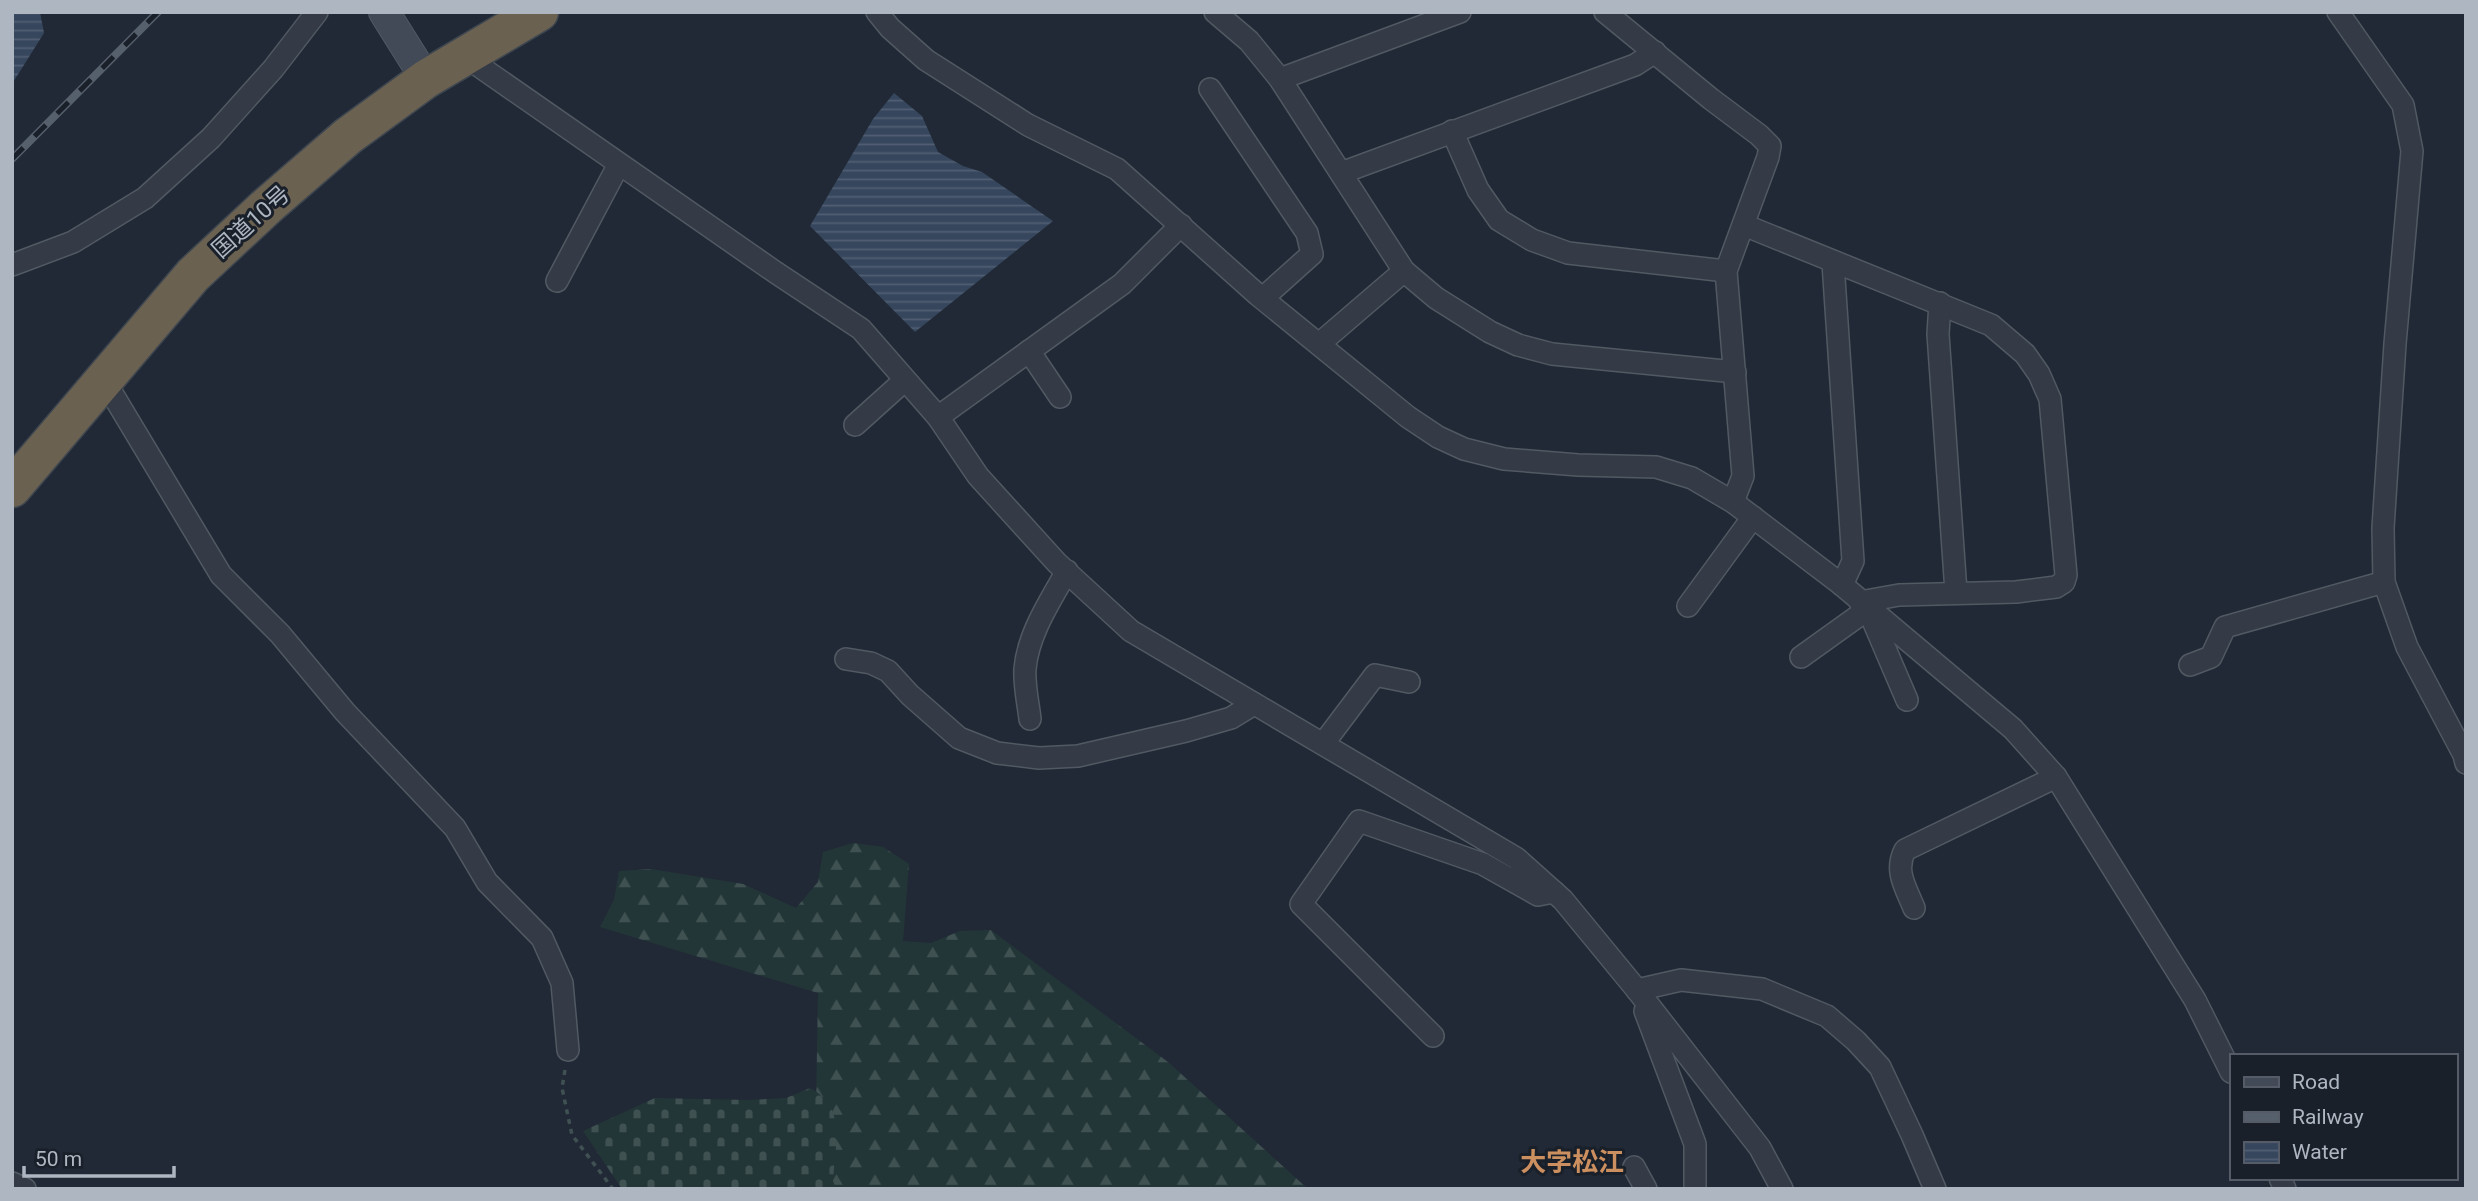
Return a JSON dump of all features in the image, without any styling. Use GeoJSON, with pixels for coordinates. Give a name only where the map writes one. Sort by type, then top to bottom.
{"type":"FeatureCollection","features":[{"type":"Feature","properties":{"kind":"highway","name":"国道10号"},"geometry":{"type":"LineString","coordinates":[[12,488],[193,275],[266,207],[348,136],[426,79],[539,12]]}},
{"type":"Feature","properties":{"kind":"main road"},"geometry":{"type":"LineString","coordinates":[[384,12],[426,79]]}},
{"type":"Feature","properties":{"kind":"street"},"geometry":{"type":"LineString","coordinates":[[12,265],[73,242],[145,198],[211,138],[273,69],[317,12]]}},
{"type":"Feature","properties":{"kind":"street"},"geometry":{"type":"LineString","coordinates":[[877,12],[890,28],[926,60],[1028,125],[1117,169],[1263,298],[1408,417],[1438,437],[1464,449],[1504,460],[1656,467],[1692,478],[1733,502],[1842,585],[2014,729],[2056,777],[2195,1000],[2230,1070]]}},
{"type":"Feature","properties":{"kind":"street"},"geometry":{"type":"LineString","coordinates":[[1216,12],[1249,41],[1280,79],[1404,271],[1436,298],[1490,332],[1518,345],[1552,354],[1735,372]]}},
{"type":"Feature","properties":{"kind":"street"},"geometry":{"type":"LineString","coordinates":[[1280,79],[1460,12]]}},
{"type":"Feature","properties":{"kind":"street"},"geometry":{"type":"LineString","coordinates":[[1605,12],[1770,146],[1726,271],[1743,476],[1733,502]]}},
{"type":"Feature","properties":{"kind":"street"},"geometry":{"type":"LineString","coordinates":[[2338,12],[2403,105],[2412,151],[2395,344],[2383,528],[2384,582],[2407,647],[2466,763]]}},
{"type":"Feature","properties":{"kind":"street"},"geometry":{"type":"LineString","coordinates":[[1341,173],[1635,65],[1655,52]]}},
{"type":"Feature","properties":{"kind":"street"},"geometry":{"type":"LineString","coordinates":[[466,57],[861,329],[938,417],[978,476],[1067,571],[1131,631],[1517,858],[1554,892],[1637,990],[1760,1148],[1782,1189]]}},
{"type":"Feature","properties":{"kind":"street"},"geometry":{"type":"LineString","coordinates":[[1210,89],[1307,233],[1312,254],[1263,298]]}},
{"type":"Feature","properties":{"kind":"street"},"geometry":{"type":"LineString","coordinates":[[1452,131],[1478,190],[1499,220],[1532,240],[1568,253],[1726,271]]}},
{"type":"Feature","properties":{"kind":"street"},"geometry":{"type":"LineString","coordinates":[[557,281],[619,164]]}},
{"type":"Feature","properties":{"kind":"street"},"geometry":{"type":"LineString","coordinates":[[938,417],[1122,284],[1181,225]]}},
{"type":"Feature","properties":{"kind":"street"},"geometry":{"type":"LineString","coordinates":[[1744,225],[1991,325],[2025,354],[2039,374],[2050,400],[2054,429],[2066,575],[2064,582],[2056,587],[2016,592],[1899,595],[1864,605],[1801,657]]}},
{"type":"Feature","properties":{"kind":"street"},"geometry":{"type":"LineString","coordinates":[[1833,263],[1853,561],[1842,585]]}},
{"type":"Feature","properties":{"kind":"street"},"geometry":{"type":"LineString","coordinates":[[1319,344],[1404,271]]}},
{"type":"Feature","properties":{"kind":"street"},"geometry":{"type":"LineString","coordinates":[[1940,303],[1938,334],[1956,592]]}},
{"type":"Feature","properties":{"kind":"street"},"geometry":{"type":"LineString","coordinates":[[1029,351],[1060,397]]}},
{"type":"Feature","properties":{"kind":"street"},"geometry":{"type":"LineString","coordinates":[[104,380],[221,575],[280,634],[345,712],[455,828],[487,882],[542,938],[562,983],[568,1050]]}},
{"type":"Feature","properties":{"kind":"street"},"geometry":{"type":"LineString","coordinates":[[855,425],[905,380]]}},
{"type":"Feature","properties":{"kind":"street"},"geometry":{"type":"LineString","coordinates":[[1688,606],[1753,517]]}},
{"type":"Feature","properties":{"kind":"street"},"geometry":{"type":"LineString","coordinates":[[1030,719],[1025,684],[1029,647],[1067,571]]}},
{"type":"Feature","properties":{"kind":"street"},"geometry":{"type":"LineString","coordinates":[[2190,665],[2211,657],[2225,627],[2384,582]]}},
{"type":"Feature","properties":{"kind":"street"},"geometry":{"type":"LineString","coordinates":[[1864,605],[1907,700]]}},
{"type":"Feature","properties":{"kind":"street"},"geometry":{"type":"LineString","coordinates":[[846,659],[871,663],[888,671],[910,695],[959,738],[997,754],[1040,758],[1077,756],[1231,718],[1254,704]]}},
{"type":"Feature","properties":{"kind":"street"},"geometry":{"type":"LineString","coordinates":[[1323,744],[1375,675],[1409,682]]}},
{"type":"Feature","properties":{"kind":"street"},"geometry":{"type":"LineString","coordinates":[[1914,908],[1902,880],[1899,861],[1905,850],[2056,777]]}},
{"type":"Feature","properties":{"kind":"street"},"geometry":{"type":"LineString","coordinates":[[1433,1036],[1301,904],[1359,821],[1483,864],[1538,895],[1554,892]]}},
{"type":"Feature","properties":{"kind":"street"},"geometry":{"type":"LineString","coordinates":[[1637,990],[1681,980],[1762,989],[1827,1016],[1880,1067],[1935,1189]]}},
{"type":"Feature","properties":{"kind":"street"},"geometry":{"type":"LineString","coordinates":[[1637,990],[1695,1144],[1697,1186]]}},
{"type":"Feature","properties":{"kind":"street"},"geometry":{"type":"LineString","coordinates":[[1634,1167],[1646,1189]]}},
{"type":"Feature","properties":{"kind":"street"},"geometry":{"type":"LineString","coordinates":[[12,1183],[25,1189]]}},
{"type":"Feature","properties":{"kind":"path"},"geometry":{"type":"LineString","coordinates":[[568,1050],[562,1088],[572,1135],[613,1189]]}},
{"type":"Feature","properties":{"kind":"green space"},"geometry":{"type":"Polygon","coordinates":[[[853,843],[883,847],[909,864],[903,941],[931,943],[960,931],[991,930],[1168,1062],[1308,1189],[819,1189],[816,1107],[818,993],[600,927],[614,900],[619,871],[651,869],[743,884],[796,908],[818,882],[823,852],[853,843]]]}},
{"type":"Feature","properties":{"kind":"green space"},"geometry":{"type":"Polygon","coordinates":[[[810,1088],[822,1096],[834,1116],[836,1141],[833,1181],[836,1189],[622,1189],[583,1131],[655,1098],[786,1098],[810,1088]]]}},
{"type":"Feature","properties":{"kind":"water"},"geometry":{"type":"Polygon","coordinates":[[[12,12],[40,12],[44,33],[12,84],[12,12]]]}},
{"type":"Feature","properties":{"kind":"water"},"geometry":{"type":"Polygon","coordinates":[[[894,93],[922,116],[938,152],[963,166],[982,172],[1053,221],[915,332],[810,226],[873,119],[894,93]]]}},
{"type":"Feature","properties":{"kind":"railway"},"geometry":{"type":"LineString","coordinates":[[12,159],[158,12]]}},
{"type":"Feature","properties":{"kind":"district","name":"大字松江"},"geometry":{"type":"Point","coordinates":[1572,1162]}}]}
